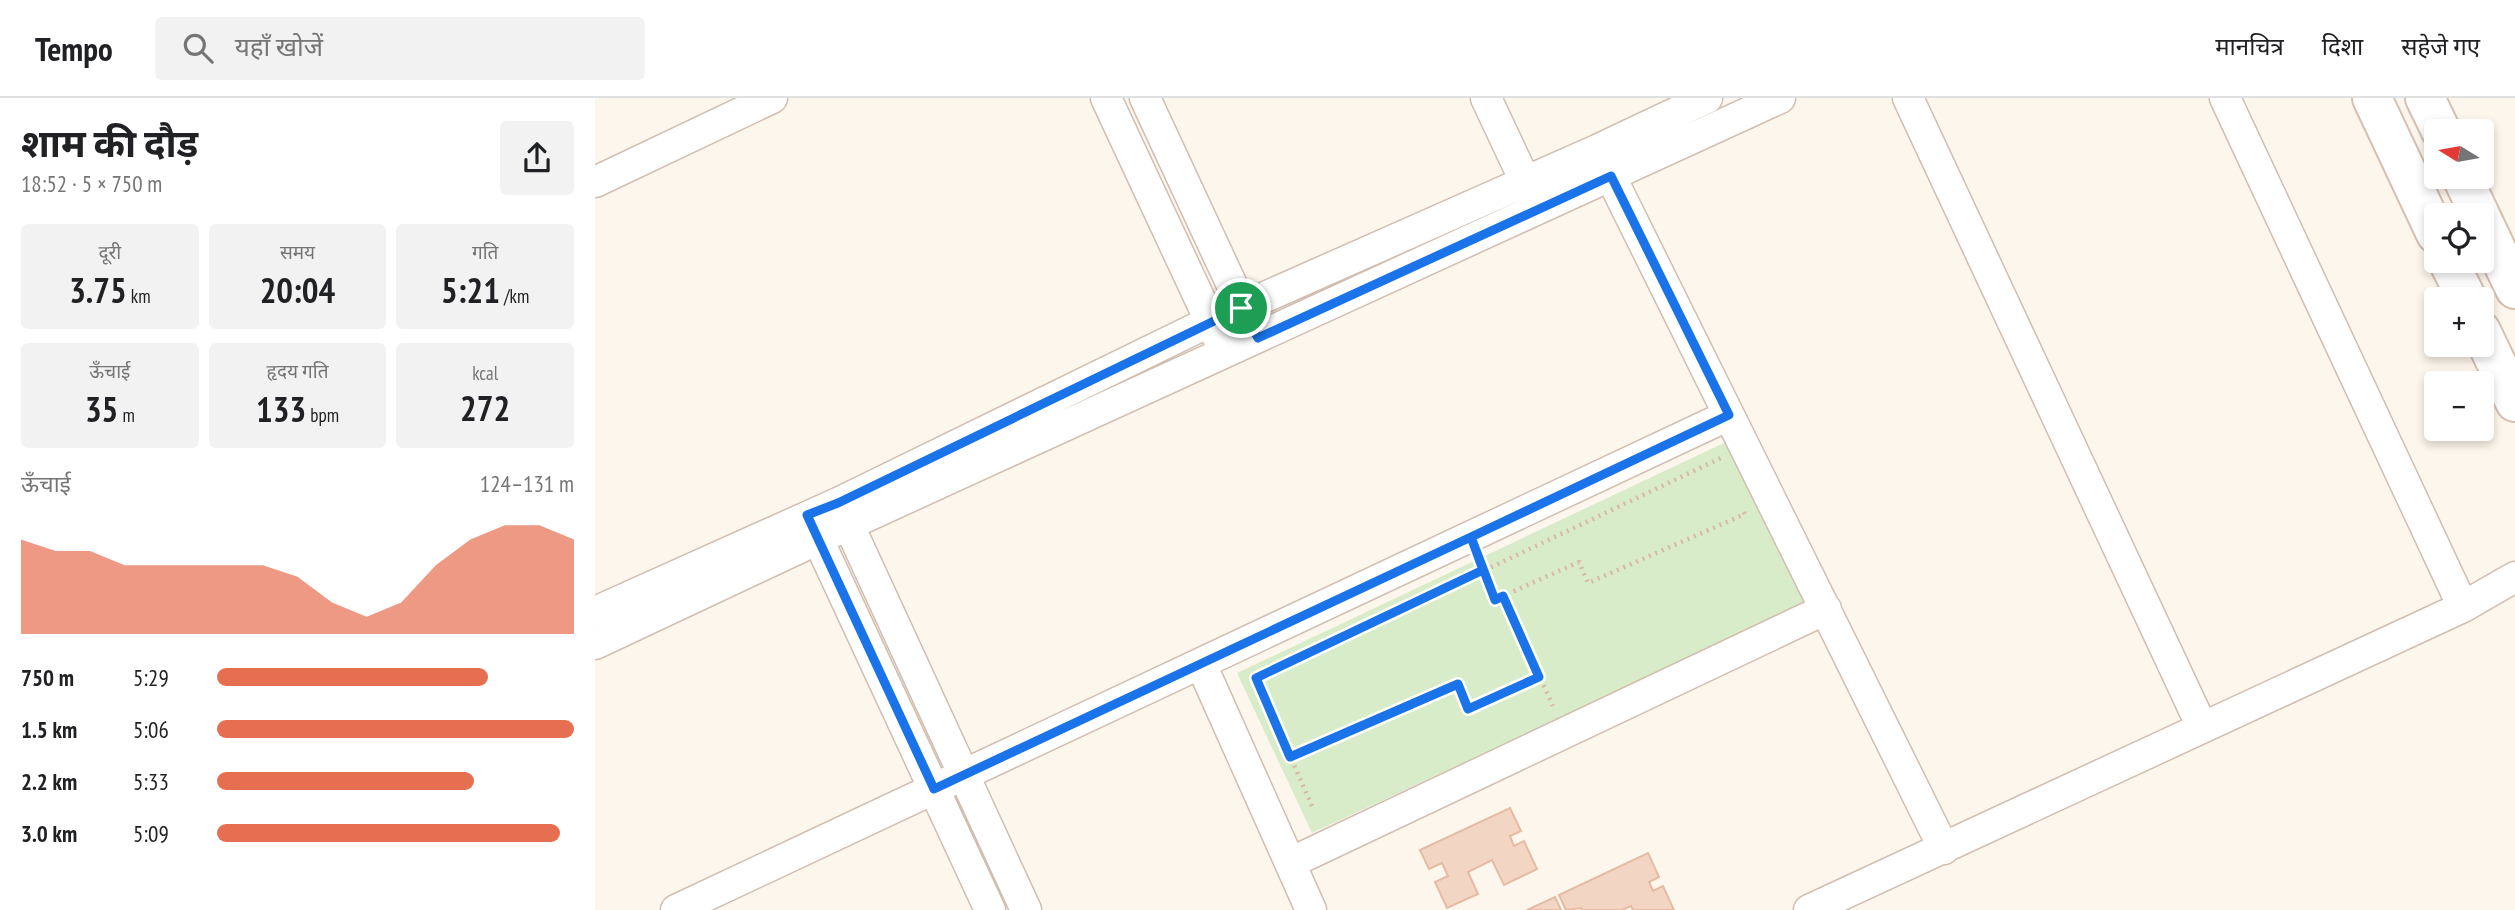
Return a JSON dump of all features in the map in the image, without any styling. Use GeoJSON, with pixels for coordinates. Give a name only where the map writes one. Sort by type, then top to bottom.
{"type":"FeatureCollection","features":[{"type":"Feature","properties":{"kind":"main road"},"geometry":{"type":"LineString","coordinates":[[2372,98],[2424,208]]}},
{"type":"Feature","properties":{"kind":"main road"},"geometry":{"type":"LineString","coordinates":[[2425,98],[2435,119]]}},
{"type":"Feature","properties":{"kind":"main road"},"geometry":{"type":"LineString","coordinates":[[2494,244],[2515,289]]}},
{"type":"Feature","properties":{"kind":"main road"},"geometry":{"type":"LineString","coordinates":[[2493,357],[2515,402]]}},
{"type":"Feature","properties":{"kind":"street"},"geometry":{"type":"LineString","coordinates":[[595,182],[772,98]]}},
{"type":"Feature","properties":{"kind":"street"},"geometry":{"type":"LineString","coordinates":[[1106,98],[1225,353]]}},
{"type":"Feature","properties":{"kind":"street"},"geometry":{"type":"LineString","coordinates":[[1145,98],[1241,308],[1258,338]]}},
{"type":"Feature","properties":{"kind":"street"},"geometry":{"type":"LineString","coordinates":[[1486,98],[1525,181]]}},
{"type":"Feature","properties":{"kind":"street"},"geometry":{"type":"LineString","coordinates":[[843,514],[1211,321],[1597,150],[1707,98]]}},
{"type":"Feature","properties":{"kind":"street"},"geometry":{"type":"LineString","coordinates":[[595,612],[813,527],[1225,353],[1780,98]]}},
{"type":"Feature","properties":{"kind":"street"},"geometry":{"type":"LineString","coordinates":[[1908,98],[2202,727]]}},
{"type":"Feature","properties":{"kind":"street"},"geometry":{"type":"LineString","coordinates":[[2225,98],[2463,607]]}},
{"type":"Feature","properties":{"kind":"street"},"geometry":{"type":"LineString","coordinates":[[1597,150],[1944,849]]}},
{"type":"Feature","properties":{"kind":"street"},"geometry":{"type":"LineString","coordinates":[[677,910],[1729,415]]}},
{"type":"Feature","properties":{"kind":"street"},"geometry":{"type":"LineString","coordinates":[[843,514],[1026,910]]}},
{"type":"Feature","properties":{"kind":"street"},"geometry":{"type":"LineString","coordinates":[[595,643],[813,527]]}},
{"type":"Feature","properties":{"kind":"street"},"geometry":{"type":"LineString","coordinates":[[813,527],[990,910]]}},
{"type":"Feature","properties":{"kind":"street"},"geometry":{"type":"LineString","coordinates":[[1809,910],[2463,607],[2515,577]]}},
{"type":"Feature","properties":{"kind":"street"},"geometry":{"type":"LineString","coordinates":[[1290,863],[1826,610]]}},
{"type":"Feature","properties":{"kind":"street"},"geometry":{"type":"LineString","coordinates":[[1201,664],[1311,910]]}},
{"type":"Feature","properties":{"kind":"path"},"geometry":{"type":"LineString","coordinates":[[1312,806],[1256,678],[1727,455]]}},
{"type":"Feature","properties":{"kind":"path"},"geometry":{"type":"LineString","coordinates":[[1471,537],[1495,600],[1579,562],[1588,583],[1745,514],[1741,504]]}},
{"type":"Feature","properties":{"kind":"path"},"geometry":{"type":"LineString","coordinates":[[1503,596],[1553,706]]}},
{"type":"Feature","properties":{"kind":"path"},"geometry":{"type":"LineString","coordinates":[[1290,757],[1458,684],[1468,709],[1539,677]]}},
{"type":"Feature","properties":{"kind":"green space"},"geometry":{"type":"Polygon","coordinates":[[[1730,440],[1809,603],[1312,833],[1237,673],[1730,440]]]}},
{"type":"Feature","properties":{"kind":"building"},"geometry":{"type":"Polygon","coordinates":[[[1510,808],[1521,831],[1510,836],[1514,846],[1524,841],[1537,869],[1504,885],[1492,860],[1468,872],[1478,894],[1447,908],[1435,882],[1448,876],[1442,863],[1429,869],[1420,850],[1510,808]]]}},
{"type":"Feature","properties":{"kind":"building"},"geometry":{"type":"Polygon","coordinates":[[[1648,853],[1659,877],[1649,882],[1653,891],[1663,886],[1674,910],[1633,910],[1631,906],[1622,910],[1566,910],[1559,895],[1648,853]]]}},
{"type":"Feature","properties":{"kind":"building"},"geometry":{"type":"Polygon","coordinates":[[[1555,897],[1561,910],[1527,910],[1555,897]]]}},
{"type":"Feature","properties":{"kind":"route"},"geometry":{"type":"LineString","coordinates":[[1241,308],[838,503],[807,515],[934,789],[1471,537],[1483,570],[1256,678],[1290,757],[1458,684],[1468,709],[1539,677],[1503,596],[1495,600],[1471,537],[1729,415],[1611,176],[1258,338],[1241,308]]}}]}
